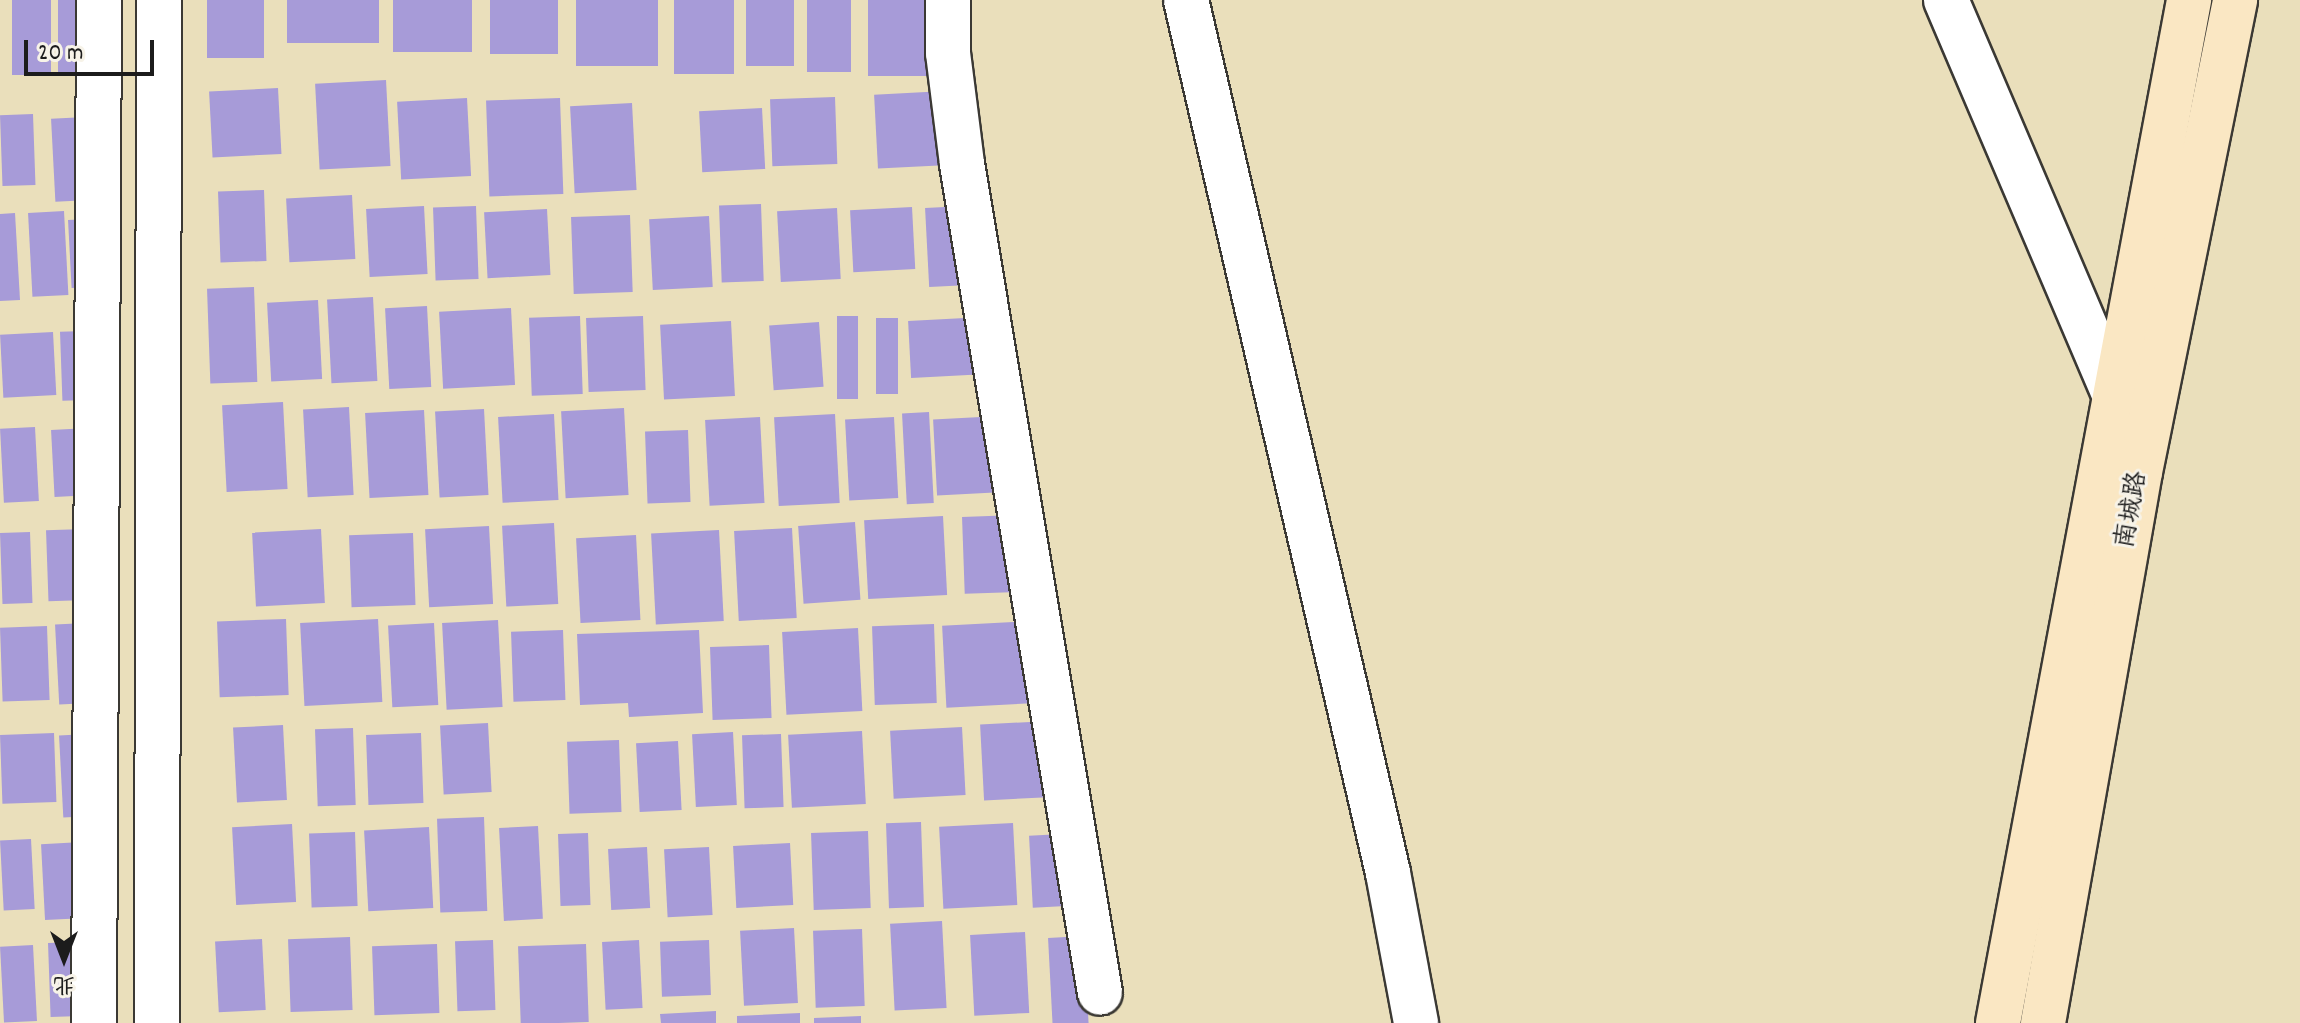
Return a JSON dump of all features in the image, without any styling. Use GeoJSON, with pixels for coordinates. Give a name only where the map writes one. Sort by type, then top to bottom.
{"type":"FeatureCollection","features":[{"type":"Feature","properties":{"kind":"street"},"geometry":{"type":"LineString","coordinates":[[94,1023],[99,0]]}},
{"type":"Feature","properties":{"kind":"street"},"geometry":{"type":"LineString","coordinates":[[157,1023],[159,0]]}},
{"type":"Feature","properties":{"kind":"street"},"geometry":{"type":"LineString","coordinates":[[948,0],[948,53],[962,164],[1100,993]]}},
{"type":"Feature","properties":{"kind":"street"},"geometry":{"type":"LineString","coordinates":[[1186,0],[1388,873],[1416,1023]]}},
{"type":"Feature","properties":{"kind":"street"},"geometry":{"type":"LineString","coordinates":[[1946,0],[2114,393]]}},
{"type":"Feature","properties":{"kind":"street","name":"南城路"},"geometry":{"type":"LineString","coordinates":[[1998,1023],[2189,0]]}},
{"type":"Feature","properties":{"kind":"street","name":"南城路"},"geometry":{"type":"LineString","coordinates":[[2043,1023],[2140,472],[2235,0]]}},
{"type":"Feature","properties":{"kind":"building"},"geometry":{"type":"Polygon","coordinates":[[[12,0],[51,0],[51,75],[12,75],[12,0]]]}},
{"type":"Feature","properties":{"kind":"building"},"geometry":{"type":"Polygon","coordinates":[[[58,0],[87,0],[87,74],[58,74],[58,0]]]}},
{"type":"Feature","properties":{"kind":"building"},"geometry":{"type":"Polygon","coordinates":[[[207,0],[264,0],[264,58],[207,58],[207,0]]]}},
{"type":"Feature","properties":{"kind":"building"},"geometry":{"type":"Polygon","coordinates":[[[287,0],[379,0],[379,43],[287,43],[287,0]]]}},
{"type":"Feature","properties":{"kind":"building"},"geometry":{"type":"Polygon","coordinates":[[[393,0],[472,0],[472,52],[393,52],[393,0]]]}},
{"type":"Feature","properties":{"kind":"building"},"geometry":{"type":"Polygon","coordinates":[[[490,0],[558,0],[558,54],[490,54],[490,0]]]}},
{"type":"Feature","properties":{"kind":"building"},"geometry":{"type":"Polygon","coordinates":[[[576,0],[658,0],[658,66],[576,66],[576,0]]]}},
{"type":"Feature","properties":{"kind":"building"},"geometry":{"type":"Polygon","coordinates":[[[674,0],[734,0],[734,74],[674,74],[674,0]]]}},
{"type":"Feature","properties":{"kind":"building"},"geometry":{"type":"Polygon","coordinates":[[[746,0],[794,0],[794,66],[746,66],[746,0]]]}},
{"type":"Feature","properties":{"kind":"building"},"geometry":{"type":"Polygon","coordinates":[[[807,0],[851,0],[851,72],[807,72],[807,0]]]}},
{"type":"Feature","properties":{"kind":"building"},"geometry":{"type":"Polygon","coordinates":[[[868,0],[931,0],[931,76],[868,76],[868,0]]]}},
{"type":"Feature","properties":{"kind":"building"},"geometry":{"type":"Polygon","coordinates":[[[386,80],[391,166],[320,170],[315,84],[386,80]]]}},
{"type":"Feature","properties":{"kind":"building"},"geometry":{"type":"Polygon","coordinates":[[[278,88],[281,154],[213,158],[209,92],[278,88]]]}},
{"type":"Feature","properties":{"kind":"building"},"geometry":{"type":"Polygon","coordinates":[[[945,91],[949,165],[878,169],[874,95],[945,91]]]}},
{"type":"Feature","properties":{"kind":"building"},"geometry":{"type":"Polygon","coordinates":[[[835,97],[837,164],[772,166],[770,99],[835,97]]]}},
{"type":"Feature","properties":{"kind":"building"},"geometry":{"type":"Polygon","coordinates":[[[467,98],[471,176],[401,180],[397,102],[467,98]]]}},
{"type":"Feature","properties":{"kind":"building"},"geometry":{"type":"Polygon","coordinates":[[[560,98],[563,194],[489,197],[486,101],[560,98]]]}},
{"type":"Feature","properties":{"kind":"building"},"geometry":{"type":"Polygon","coordinates":[[[632,103],[637,190],[575,193],[570,106],[632,103]]]}},
{"type":"Feature","properties":{"kind":"building"},"geometry":{"type":"Polygon","coordinates":[[[762,108],[765,169],[702,172],[699,111],[762,108]]]}},
{"type":"Feature","properties":{"kind":"building"},"geometry":{"type":"Polygon","coordinates":[[[33,114],[35,185],[2,186],[0,115],[33,114]]]}},
{"type":"Feature","properties":{"kind":"building"},"geometry":{"type":"Polygon","coordinates":[[[86,117],[90,200],[55,202],[51,119],[86,117]]]}},
{"type":"Feature","properties":{"kind":"building"},"geometry":{"type":"Polygon","coordinates":[[[264,190],[266,261],[221,263],[218,192],[264,190]]]}},
{"type":"Feature","properties":{"kind":"building"},"geometry":{"type":"Polygon","coordinates":[[[352,195],[355,259],[289,262],[286,198],[352,195]]]}},
{"type":"Feature","properties":{"kind":"building"},"geometry":{"type":"Polygon","coordinates":[[[761,204],[764,281],[722,282],[719,205],[761,204]]]}},
{"type":"Feature","properties":{"kind":"building"},"geometry":{"type":"Polygon","coordinates":[[[424,206],[428,274],[370,277],[366,209],[424,206]]]}},
{"type":"Feature","properties":{"kind":"building"},"geometry":{"type":"Polygon","coordinates":[[[476,206],[479,279],[436,280],[433,208],[476,206]]]}},
{"type":"Feature","properties":{"kind":"building"},"geometry":{"type":"Polygon","coordinates":[[[965,206],[969,285],[929,287],[925,208],[965,206]]]}},
{"type":"Feature","properties":{"kind":"building"},"geometry":{"type":"Polygon","coordinates":[[[912,207],[915,269],[853,272],[850,210],[912,207]]]}},
{"type":"Feature","properties":{"kind":"building"},"geometry":{"type":"Polygon","coordinates":[[[837,208],[841,279],[781,282],[777,211],[837,208]]]}},
{"type":"Feature","properties":{"kind":"building"},"geometry":{"type":"Polygon","coordinates":[[[547,209],[550,275],[488,278],[484,212],[547,209]]]}},
{"type":"Feature","properties":{"kind":"building"},"geometry":{"type":"Polygon","coordinates":[[[64,211],[68,295],[32,297],[28,213],[64,211]]]}},
{"type":"Feature","properties":{"kind":"building"},"geometry":{"type":"Polygon","coordinates":[[[15,213],[20,300],[0,301],[0,214],[15,213]]]}},
{"type":"Feature","properties":{"kind":"building"},"geometry":{"type":"Polygon","coordinates":[[[630,215],[633,292],[574,294],[571,217],[630,215]]]}},
{"type":"Feature","properties":{"kind":"building"},"geometry":{"type":"Polygon","coordinates":[[[709,216],[713,287],[653,290],[649,219],[709,216]]]}},
{"type":"Feature","properties":{"kind":"building"},"geometry":{"type":"Polygon","coordinates":[[[88,219],[92,287],[72,288],[68,220],[88,219]]]}},
{"type":"Feature","properties":{"kind":"building"},"geometry":{"type":"Polygon","coordinates":[[[254,287],[257,382],[210,384],[207,289],[254,287]]]}},
{"type":"Feature","properties":{"kind":"building"},"geometry":{"type":"Polygon","coordinates":[[[373,297],[377,381],[331,383],[327,299],[373,297]]]}},
{"type":"Feature","properties":{"kind":"building"},"geometry":{"type":"Polygon","coordinates":[[[318,300],[322,379],[271,382],[267,303],[318,300]]]}},
{"type":"Feature","properties":{"kind":"building"},"geometry":{"type":"Polygon","coordinates":[[[427,306],[431,387],[389,389],[385,308],[427,306]]]}},
{"type":"Feature","properties":{"kind":"building"},"geometry":{"type":"Polygon","coordinates":[[[511,308],[515,385],[443,389],[439,312],[511,308]]]}},
{"type":"Feature","properties":{"kind":"building"},"geometry":{"type":"Polygon","coordinates":[[[580,316],[583,394],[532,396],[529,318],[580,316]]]}},
{"type":"Feature","properties":{"kind":"building"},"geometry":{"type":"Polygon","coordinates":[[[643,316],[646,390],[589,392],[586,318],[643,316]]]}},
{"type":"Feature","properties":{"kind":"building"},"geometry":{"type":"Polygon","coordinates":[[[837,316],[858,316],[858,399],[837,399],[837,316]]]}},
{"type":"Feature","properties":{"kind":"building"},"geometry":{"type":"Polygon","coordinates":[[[984,317],[987,374],[911,378],[908,321],[984,317]]]}},
{"type":"Feature","properties":{"kind":"building"},"geometry":{"type":"Polygon","coordinates":[[[876,318],[898,318],[898,394],[876,394],[876,318]]]}},
{"type":"Feature","properties":{"kind":"building"},"geometry":{"type":"Polygon","coordinates":[[[731,321],[735,396],[664,400],[660,325],[731,321]]]}},
{"type":"Feature","properties":{"kind":"building"},"geometry":{"type":"Polygon","coordinates":[[[819,322],[824,387],[774,390],[769,325],[819,322]]]}},
{"type":"Feature","properties":{"kind":"building"},"geometry":{"type":"Polygon","coordinates":[[[85,331],[87,400],[62,401],[60,332],[85,331]]]}},
{"type":"Feature","properties":{"kind":"building"},"geometry":{"type":"Polygon","coordinates":[[[53,332],[56,395],[3,398],[0,335],[53,332]]]}},
{"type":"Feature","properties":{"kind":"building"},"geometry":{"type":"Polygon","coordinates":[[[283,402],[288,489],[227,492],[222,405],[283,402]]]}},
{"type":"Feature","properties":{"kind":"building"},"geometry":{"type":"Polygon","coordinates":[[[349,407],[354,495],[308,497],[303,409],[349,407]]]}},
{"type":"Feature","properties":{"kind":"building"},"geometry":{"type":"Polygon","coordinates":[[[624,408],[629,495],[566,498],[561,411],[624,408]]]}},
{"type":"Feature","properties":{"kind":"building"},"geometry":{"type":"Polygon","coordinates":[[[484,409],[489,495],[440,497],[435,412],[484,409]]]}},
{"type":"Feature","properties":{"kind":"building"},"geometry":{"type":"Polygon","coordinates":[[[424,410],[428,495],[370,498],[365,413],[424,410]]]}},
{"type":"Feature","properties":{"kind":"building"},"geometry":{"type":"Polygon","coordinates":[[[929,412],[934,503],[907,504],[902,413],[929,412]]]}},
{"type":"Feature","properties":{"kind":"building"},"geometry":{"type":"Polygon","coordinates":[[[554,414],[559,500],[503,503],[498,417],[554,414]]]}},
{"type":"Feature","properties":{"kind":"building"},"geometry":{"type":"Polygon","coordinates":[[[835,414],[840,503],[779,506],[774,417],[835,414]]]}},
{"type":"Feature","properties":{"kind":"building"},"geometry":{"type":"Polygon","coordinates":[[[1000,416],[1004,492],[937,495],[933,420],[1000,416]]]}},
{"type":"Feature","properties":{"kind":"building"},"geometry":{"type":"Polygon","coordinates":[[[760,417],[765,503],[710,506],[705,420],[760,417]]]}},
{"type":"Feature","properties":{"kind":"building"},"geometry":{"type":"Polygon","coordinates":[[[894,417],[898,498],[849,500],[845,420],[894,417]]]}},
{"type":"Feature","properties":{"kind":"building"},"geometry":{"type":"Polygon","coordinates":[[[35,427],[39,501],[4,503],[0,429],[35,427]]]}},
{"type":"Feature","properties":{"kind":"building"},"geometry":{"type":"Polygon","coordinates":[[[89,428],[93,495],[55,497],[51,430],[89,428]]]}},
{"type":"Feature","properties":{"kind":"building"},"geometry":{"type":"Polygon","coordinates":[[[688,430],[691,502],[648,503],[645,432],[688,430]]]}},
{"type":"Feature","properties":{"kind":"building"},"geometry":{"type":"Polygon","coordinates":[[[1016,515],[1019,592],[965,594],[962,517],[1016,515]]]}},
{"type":"Feature","properties":{"kind":"building"},"geometry":{"type":"Polygon","coordinates":[[[943,516],[947,595],[868,599],[864,520],[943,516]]]}},
{"type":"Feature","properties":{"kind":"building"},"geometry":{"type":"Polygon","coordinates":[[[855,522],[860,600],[804,604],[798,526],[855,522]]]}},
{"type":"Feature","properties":{"kind":"building"},"geometry":{"type":"Polygon","coordinates":[[[554,523],[558,604],[506,607],[502,526],[554,523]]]}},
{"type":"Feature","properties":{"kind":"building"},"geometry":{"type":"Polygon","coordinates":[[[489,526],[493,604],[429,607],[425,529],[489,526]]]}},
{"type":"Feature","properties":{"kind":"building"},"geometry":{"type":"Polygon","coordinates":[[[792,528],[797,618],[739,621],[734,531],[792,528]]]}},
{"type":"Feature","properties":{"kind":"building"},"geometry":{"type":"Polygon","coordinates":[[[85,529],[87,600],[49,601],[46,530],[85,529]]]}},
{"type":"Feature","properties":{"kind":"building"},"geometry":{"type":"Polygon","coordinates":[[[321,529],[325,603],[256,607],[252,533],[321,529]]]}},
{"type":"Feature","properties":{"kind":"building"},"geometry":{"type":"Polygon","coordinates":[[[719,530],[724,621],[656,624],[651,534],[719,530]]]}},
{"type":"Feature","properties":{"kind":"building"},"geometry":{"type":"Polygon","coordinates":[[[30,532],[32,603],[2,604],[0,533],[30,532]]]}},
{"type":"Feature","properties":{"kind":"building"},"geometry":{"type":"Polygon","coordinates":[[[413,533],[416,605],[352,607],[349,535],[413,533]]]}},
{"type":"Feature","properties":{"kind":"building"},"geometry":{"type":"Polygon","coordinates":[[[636,535],[640,620],[581,623],[576,538],[636,535]]]}},
{"type":"Feature","properties":{"kind":"building"},"geometry":{"type":"Polygon","coordinates":[[[286,619],[289,695],[220,697],[217,621],[286,619]]]}},
{"type":"Feature","properties":{"kind":"building"},"geometry":{"type":"Polygon","coordinates":[[[378,619],[382,702],[304,706],[300,623],[378,619]]]}},
{"type":"Feature","properties":{"kind":"building"},"geometry":{"type":"Polygon","coordinates":[[[498,620],[503,707],[447,710],[442,623],[498,620]]]}},
{"type":"Feature","properties":{"kind":"building"},"geometry":{"type":"Polygon","coordinates":[[[1033,621],[1037,703],[946,708],[942,626],[1033,621]]]}},
{"type":"Feature","properties":{"kind":"building"},"geometry":{"type":"Polygon","coordinates":[[[86,623],[90,703],[59,705],[55,625],[86,623]]]}},
{"type":"Feature","properties":{"kind":"building"},"geometry":{"type":"Polygon","coordinates":[[[434,623],[438,705],[392,707],[388,625],[434,623]]]}},
{"type":"Feature","properties":{"kind":"building"},"geometry":{"type":"Polygon","coordinates":[[[934,624],[937,703],[875,705],[872,626],[934,624]]]}},
{"type":"Feature","properties":{"kind":"building"},"geometry":{"type":"Polygon","coordinates":[[[47,626],[50,700],[3,702],[0,628],[47,626]]]}},
{"type":"Feature","properties":{"kind":"building"},"geometry":{"type":"Polygon","coordinates":[[[858,628],[862,711],[786,715],[782,632],[858,628]]]}},
{"type":"Feature","properties":{"kind":"building"},"geometry":{"type":"Polygon","coordinates":[[[563,630],[565,700],[513,702],[511,632],[563,630]]]}},
{"type":"Feature","properties":{"kind":"building"},"geometry":{"type":"Polygon","coordinates":[[[699,630],[703,713],[629,717],[628,703],[580,705],[577,634],[699,630]]]}},
{"type":"Feature","properties":{"kind":"building"},"geometry":{"type":"Polygon","coordinates":[[[769,645],[772,718],[713,720],[710,647],[769,645]]]}},
{"type":"Feature","properties":{"kind":"building"},"geometry":{"type":"Polygon","coordinates":[[[1049,721],[1053,797],[984,801],[980,725],[1049,721]]]}},
{"type":"Feature","properties":{"kind":"building"},"geometry":{"type":"Polygon","coordinates":[[[488,723],[492,792],[444,794],[440,726],[488,723]]]}},
{"type":"Feature","properties":{"kind":"building"},"geometry":{"type":"Polygon","coordinates":[[[283,725],[287,800],[237,803],[233,728],[283,725]]]}},
{"type":"Feature","properties":{"kind":"building"},"geometry":{"type":"Polygon","coordinates":[[[962,727],[966,795],[894,799],[890,731],[962,727]]]}},
{"type":"Feature","properties":{"kind":"building"},"geometry":{"type":"Polygon","coordinates":[[[353,728],[356,805],[318,806],[315,729],[353,728]]]}},
{"type":"Feature","properties":{"kind":"building"},"geometry":{"type":"Polygon","coordinates":[[[862,731],[866,804],[792,808],[788,735],[862,731]]]}},
{"type":"Feature","properties":{"kind":"building"},"geometry":{"type":"Polygon","coordinates":[[[733,732],[737,805],[696,807],[692,734],[733,732]]]}},
{"type":"Feature","properties":{"kind":"building"},"geometry":{"type":"Polygon","coordinates":[[[54,733],[56,802],[2,804],[0,735],[54,733]]]}},
{"type":"Feature","properties":{"kind":"building"},"geometry":{"type":"Polygon","coordinates":[[[421,733],[423,803],[368,805],[366,735],[421,733]]]}},
{"type":"Feature","properties":{"kind":"building"},"geometry":{"type":"Polygon","coordinates":[[[88,734],[92,816],[63,817],[59,736],[88,734]]]}},
{"type":"Feature","properties":{"kind":"building"},"geometry":{"type":"Polygon","coordinates":[[[781,734],[784,807],[745,808],[742,735],[781,734]]]}},
{"type":"Feature","properties":{"kind":"building"},"geometry":{"type":"Polygon","coordinates":[[[619,740],[622,812],[570,814],[567,742],[619,740]]]}},
{"type":"Feature","properties":{"kind":"building"},"geometry":{"type":"Polygon","coordinates":[[[678,741],[682,810],[640,812],[636,743],[678,741]]]}},
{"type":"Feature","properties":{"kind":"building"},"geometry":{"type":"Polygon","coordinates":[[[484,817],[487,911],[440,913],[437,819],[484,817]]]}},
{"type":"Feature","properties":{"kind":"building"},"geometry":{"type":"Polygon","coordinates":[[[921,822],[924,907],[889,908],[886,823],[921,822]]]}},
{"type":"Feature","properties":{"kind":"building"},"geometry":{"type":"Polygon","coordinates":[[[1013,823],[1017,905],[943,909],[939,827],[1013,823]]]}},
{"type":"Feature","properties":{"kind":"building"},"geometry":{"type":"Polygon","coordinates":[[[292,824],[296,902],[236,905],[232,827],[292,824]]]}},
{"type":"Feature","properties":{"kind":"building"},"geometry":{"type":"Polygon","coordinates":[[[538,826],[543,919],[504,921],[499,828],[538,826]]]}},
{"type":"Feature","properties":{"kind":"building"},"geometry":{"type":"Polygon","coordinates":[[[429,827],[433,908],[368,911],[364,830],[429,827]]]}},
{"type":"Feature","properties":{"kind":"building"},"geometry":{"type":"Polygon","coordinates":[[[868,831],[871,908],[814,910],[811,833],[868,831]]]}},
{"type":"Feature","properties":{"kind":"building"},"geometry":{"type":"Polygon","coordinates":[[[355,832],[358,906],[312,908],[309,834],[355,832]]]}},
{"type":"Feature","properties":{"kind":"building"},"geometry":{"type":"Polygon","coordinates":[[[588,833],[591,905],[561,906],[558,834],[588,833]]]}},
{"type":"Feature","properties":{"kind":"building"},"geometry":{"type":"Polygon","coordinates":[[[1062,834],[1066,906],[1033,908],[1029,836],[1062,834]]]}},
{"type":"Feature","properties":{"kind":"building"},"geometry":{"type":"Polygon","coordinates":[[[31,839],[35,909],[4,911],[0,841],[31,839]]]}},
{"type":"Feature","properties":{"kind":"building"},"geometry":{"type":"Polygon","coordinates":[[[82,842],[86,918],[45,920],[41,844],[82,842]]]}},
{"type":"Feature","properties":{"kind":"building"},"geometry":{"type":"Polygon","coordinates":[[[790,843],[793,905],[736,908],[733,846],[790,843]]]}},
{"type":"Feature","properties":{"kind":"building"},"geometry":{"type":"Polygon","coordinates":[[[647,847],[650,908],[611,910],[608,849],[647,847]]]}},
{"type":"Feature","properties":{"kind":"building"},"geometry":{"type":"Polygon","coordinates":[[[709,847],[713,915],[668,917],[664,849],[709,847]]]}},
{"type":"Feature","properties":{"kind":"building"},"geometry":{"type":"Polygon","coordinates":[[[942,921],[947,1008],[895,1011],[890,924],[942,921]]]}},
{"type":"Feature","properties":{"kind":"building"},"geometry":{"type":"Polygon","coordinates":[[[794,928],[798,1003],[744,1006],[740,931],[794,928]]]}},
{"type":"Feature","properties":{"kind":"building"},"geometry":{"type":"Polygon","coordinates":[[[862,929],[865,1006],[816,1008],[813,931],[862,929]]]}},
{"type":"Feature","properties":{"kind":"building"},"geometry":{"type":"Polygon","coordinates":[[[1025,932],[1029,1013],[974,1016],[970,935],[1025,932]]]}},
{"type":"Feature","properties":{"kind":"building"},"geometry":{"type":"Polygon","coordinates":[[[1084,936],[1089,1023],[1053,1023],[1048,938],[1084,936]]]}},
{"type":"Feature","properties":{"kind":"building"},"geometry":{"type":"Polygon","coordinates":[[[350,937],[353,1010],[291,1012],[288,939],[350,937]]]}},
{"type":"Feature","properties":{"kind":"building"},"geometry":{"type":"Polygon","coordinates":[[[262,939],[266,1010],[219,1012],[215,941],[262,939]]]}},
{"type":"Feature","properties":{"kind":"building"},"geometry":{"type":"Polygon","coordinates":[[[493,940],[495,1010],[457,1011],[455,941],[493,940]]]}},
{"type":"Feature","properties":{"kind":"building"},"geometry":{"type":"Polygon","coordinates":[[[639,940],[643,1008],[606,1010],[602,942],[639,940]]]}},
{"type":"Feature","properties":{"kind":"building"},"geometry":{"type":"Polygon","coordinates":[[[709,940],[711,995],[662,997],[660,942],[709,940]]]}},
{"type":"Feature","properties":{"kind":"building"},"geometry":{"type":"Polygon","coordinates":[[[78,942],[81,1016],[51,1017],[48,943],[78,942]]]}},
{"type":"Feature","properties":{"kind":"building"},"geometry":{"type":"Polygon","coordinates":[[[437,944],[439,1013],[374,1015],[372,946],[437,944]]]}},
{"type":"Feature","properties":{"kind":"building"},"geometry":{"type":"Polygon","coordinates":[[[586,944],[589,1022],[521,1023],[518,946],[586,944]]]}},
{"type":"Feature","properties":{"kind":"building"},"geometry":{"type":"Polygon","coordinates":[[[33,945],[37,1021],[4,1023],[0,947],[33,945]]]}},
{"type":"Feature","properties":{"kind":"building"},"geometry":{"type":"Polygon","coordinates":[[[716,1011],[716,1023],[661,1023],[660,1014],[716,1011]]]}},
{"type":"Feature","properties":{"kind":"building"},"geometry":{"type":"Polygon","coordinates":[[[800,1013],[800,1023],[737,1023],[737,1016],[800,1013]]]}},
{"type":"Feature","properties":{"kind":"building"},"geometry":{"type":"Polygon","coordinates":[[[861,1016],[861,1023],[814,1023],[814,1018],[861,1016]]]}}]}
